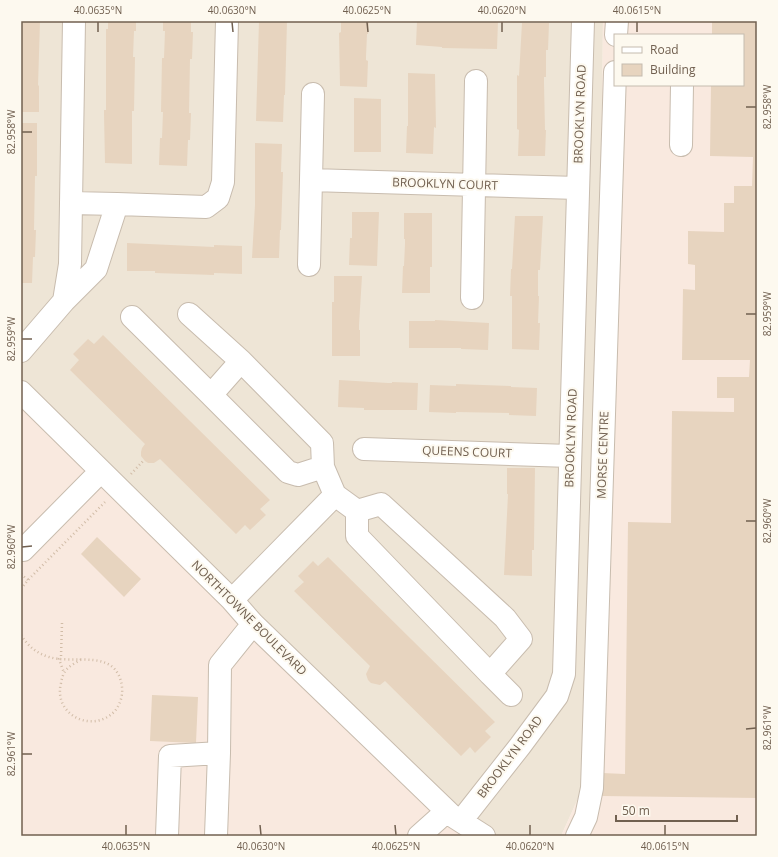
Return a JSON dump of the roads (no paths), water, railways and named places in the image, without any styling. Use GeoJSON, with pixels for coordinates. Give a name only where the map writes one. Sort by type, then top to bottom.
{"type":"FeatureCollection","features":[{"type":"Feature","properties":{"kind":"street"},"geometry":{"type":"LineString","coordinates":[[64,300],[70,264],[74,21]]}},
{"type":"Feature","properties":{"kind":"street"},"geometry":{"type":"LineString","coordinates":[[71,203],[206,207],[218,198],[223,182],[227,21]]}},
{"type":"Feature","properties":{"kind":"street","name":"BROOKLYN ROAD"},"geometry":{"type":"LineString","coordinates":[[419,836],[454,816],[520,746],[557,696],[564,674],[583,21]]}},
{"type":"Feature","properties":{"kind":"street"},"geometry":{"type":"LineString","coordinates":[[616,34],[617,21]]}},
{"type":"Feature","properties":{"kind":"street"},"geometry":{"type":"LineString","coordinates":[[472,298],[476,81]]}},
{"type":"Feature","properties":{"kind":"street","name":"MORSE CENTRE"},"geometry":{"type":"LineString","coordinates":[[577,836],[586,816],[592,788],[615,86]]}},
{"type":"Feature","properties":{"kind":"street"},"geometry":{"type":"LineString","coordinates":[[681,145],[682,86]]}},
{"type":"Feature","properties":{"kind":"street"},"geometry":{"type":"LineString","coordinates":[[309,265],[313,94]]}},
{"type":"Feature","properties":{"kind":"street","name":"BROOKLYN COURT"},"geometry":{"type":"LineString","coordinates":[[311,180],[578,188]]}},
{"type":"Feature","properties":{"kind":"street"},"geometry":{"type":"LineString","coordinates":[[21,351],[64,300],[96,269],[117,204]]}},
{"type":"Feature","properties":{"kind":"street"},"geometry":{"type":"LineString","coordinates":[[189,314],[241,361],[322,443],[323,467],[335,495],[357,510],[381,504],[505,618],[521,639],[490,674]]}},
{"type":"Feature","properties":{"kind":"street"},"geometry":{"type":"LineString","coordinates":[[132,317],[288,472],[298,475],[323,467]]}},
{"type":"Feature","properties":{"kind":"street"},"geometry":{"type":"LineString","coordinates":[[211,395],[241,361]]}},
{"type":"Feature","properties":{"kind":"street","name":"NORTHTOWNE BOULEVARD"},"geometry":{"type":"LineString","coordinates":[[21,392],[232,600],[253,624],[454,816],[484,836]]}},
{"type":"Feature","properties":{"kind":"street","name":"QUEENS COURT"},"geometry":{"type":"LineString","coordinates":[[364,449],[570,456]]}},
{"type":"Feature","properties":{"kind":"street"},"geometry":{"type":"LineString","coordinates":[[23,550],[101,471]]}},
{"type":"Feature","properties":{"kind":"street"},"geometry":{"type":"LineString","coordinates":[[232,600],[335,495]]}},
{"type":"Feature","properties":{"kind":"street"},"geometry":{"type":"LineString","coordinates":[[357,510],[357,536],[511,695]]}},
{"type":"Feature","properties":{"kind":"street"},"geometry":{"type":"LineString","coordinates":[[216,836],[220,665],[253,624]]}},
{"type":"Feature","properties":{"kind":"street"},"geometry":{"type":"LineString","coordinates":[[167,836],[170,756],[219,753]]}}]}
